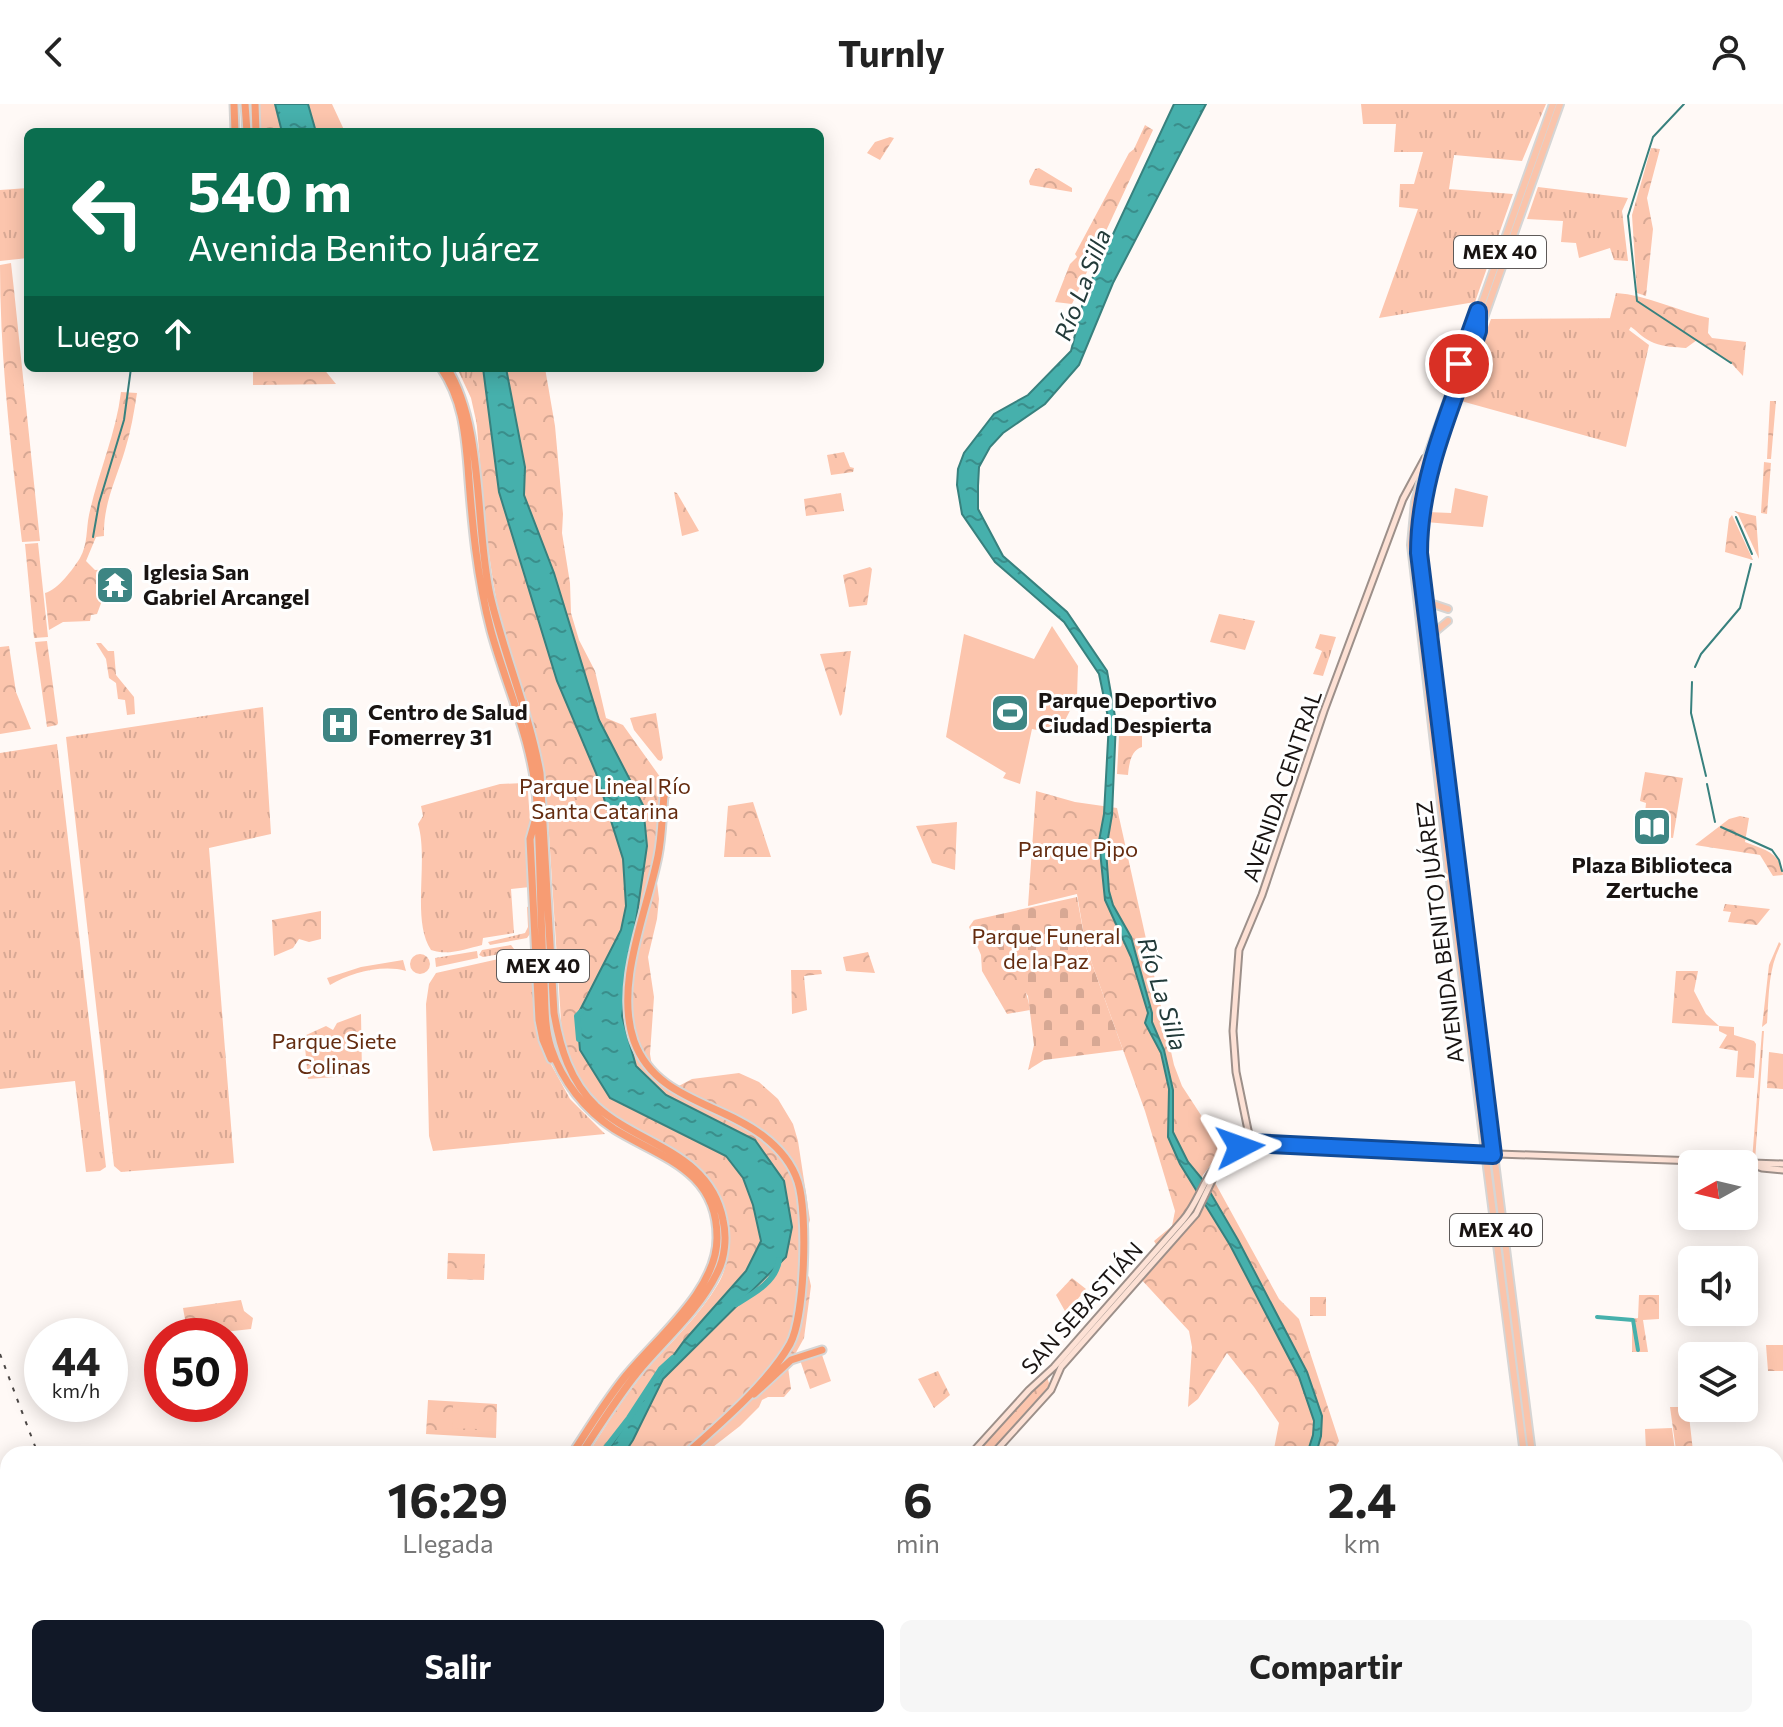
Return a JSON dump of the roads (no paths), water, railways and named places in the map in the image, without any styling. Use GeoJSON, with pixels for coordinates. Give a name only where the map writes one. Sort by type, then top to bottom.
{"type":"FeatureCollection","features":[{"type":"Feature","properties":{"kind":"highway"},"geometry":{"type":"LineString","coordinates":[[234,104],[235,128]]}},
{"type":"Feature","properties":{"kind":"highway"},"geometry":{"type":"LineString","coordinates":[[245,104],[247,128]]}},
{"type":"Feature","properties":{"kind":"highway"},"geometry":{"type":"LineString","coordinates":[[257,104],[258,128]]}},
{"type":"Feature","properties":{"kind":"highway","name":"MEX 40"},"geometry":{"type":"LineString","coordinates":[[446,372],[464,425],[479,580],[496,648],[527,739],[534,779],[547,1030],[551,1047],[575,1094],[596,1115],[615,1129],[675,1161],[693,1176],[712,1205],[717,1237],[714,1260],[698,1292],[622,1381],[577,1446]]}},
{"type":"Feature","properties":{"kind":"highway","name":"MEX 40"},"geometry":{"type":"LineString","coordinates":[[446,372],[466,409],[488,583],[540,773],[554,1013],[559,1043],[574,1078],[596,1105],[614,1119],[681,1157],[703,1176],[716,1197],[724,1225],[722,1261],[706,1292],[637,1373],[587,1446]]}},
{"type":"Feature","properties":{"kind":"highway"},"geometry":{"type":"LineString","coordinates":[[668,791],[664,796],[658,856],[634,954],[629,1016],[633,1039],[646,1065],[662,1082],[761,1134],[779,1150],[794,1172],[801,1194],[803,1216],[797,1326],[780,1359],[694,1446]]}},
{"type":"Feature","properties":{"kind":"highway"},"geometry":{"type":"LineString","coordinates":[[741,1401],[755,1393],[787,1363],[822,1350]]}},
{"type":"Feature","properties":{"kind":"main road","name":"MEX 40"},"geometry":{"type":"LineString","coordinates":[[1428,454],[1553,104]]}},
{"type":"Feature","properties":{"kind":"main road","name":"MEX 40"},"geometry":{"type":"LineString","coordinates":[[1478,331],[1560,104]]}},
{"type":"Feature","properties":{"kind":"main road"},"geometry":{"type":"LineString","coordinates":[[1478,311],[1478,331]]}},
{"type":"Feature","properties":{"kind":"main road","name":"AVENIDA BENITO JUÁREZ"},"geometry":{"type":"LineString","coordinates":[[1478,331],[1427,478],[1420,530],[1423,597],[1531,1446]]}},
{"type":"Feature","properties":{"kind":"main road","name":"AVENIDA BENITO JUÁREZ"},"geometry":{"type":"LineString","coordinates":[[1428,454],[1414,516],[1411,545],[1414,581],[1523,1446]]}},
{"type":"Feature","properties":{"kind":"main road","name":"AVENIDA CENTRAL"},"geometry":{"type":"LineString","coordinates":[[1210,1178],[1219,1161],[1247,1137],[1234,1044],[1239,950],[1259,904],[1324,711],[1403,499],[1428,454]]}},
{"type":"Feature","properties":{"kind":"main road"},"geometry":{"type":"LineString","coordinates":[[1414,581],[1425,617],[1424,657]]}},
{"type":"Feature","properties":{"kind":"main road"},"geometry":{"type":"LineString","coordinates":[[1423,597],[1448,609]]}},
{"type":"Feature","properties":{"kind":"main road"},"geometry":{"type":"LineString","coordinates":[[1429,646],[1436,631],[1448,621]]}},
{"type":"Feature","properties":{"kind":"main road"},"geometry":{"type":"LineString","coordinates":[[1440,784],[1446,804],[1452,811],[1443,823]]}},
{"type":"Feature","properties":{"kind":"main road"},"geometry":{"type":"LineString","coordinates":[[1445,832],[1451,851],[1458,855]]}},
{"type":"Feature","properties":{"kind":"main road"},"geometry":{"type":"LineString","coordinates":[[1459,949],[1466,954],[1473,987]]}},
{"type":"Feature","properties":{"kind":"main road"},"geometry":{"type":"LineString","coordinates":[[1472,1051],[1480,1082],[1485,1082]]}},
{"type":"Feature","properties":{"kind":"main road"},"geometry":{"type":"LineString","coordinates":[[1477,1089],[1481,1088],[1487,1101]]}},
{"type":"Feature","properties":{"kind":"main road"},"geometry":{"type":"LineString","coordinates":[[1210,1178],[1231,1155],[1251,1143],[1678,1161]]}},
{"type":"Feature","properties":{"kind":"main road"},"geometry":{"type":"LineString","coordinates":[[1758,1163],[1783,1164]]}},
{"type":"Feature","properties":{"kind":"main road"},"geometry":{"type":"LineString","coordinates":[[1758,1167],[1783,1170]]}},
{"type":"Feature","properties":{"kind":"main road","name":"SAN SEBASTIÁN"},"geometry":{"type":"LineString","coordinates":[[1000,1446],[1051,1390],[1061,1367],[1196,1209],[1210,1178]]}},
{"type":"Feature","properties":{"kind":"main road"},"geometry":{"type":"LineString","coordinates":[[1492,1198],[1495,1211],[1501,1212]]}},
{"type":"Feature","properties":{"kind":"main road","name":"SAN SEBASTIÁN"},"geometry":{"type":"LineString","coordinates":[[978,1446],[1196,1209]]}},
{"type":"Feature","properties":{"kind":"main road"},"geometry":{"type":"LineString","coordinates":[[1498,1247],[1503,1246],[1504,1235]]}},
{"type":"Feature","properties":{"kind":"main road"},"geometry":{"type":"LineString","coordinates":[[1518,1412],[1523,1413],[1528,1421]]}},
{"type":"Feature","properties":{"kind":"water"},"geometry":{"type":"Polygon","coordinates":[[[275,104],[308,104],[315,128],[281,128],[275,104]]]}},
{"type":"Feature","properties":{"kind":"water"},"geometry":{"type":"Polygon","coordinates":[[[1174,104],[1206,104],[1113,283],[1079,365],[1045,404],[1003,433],[990,447],[979,467],[978,509],[1003,556],[1067,612],[1107,671],[1116,722],[1112,815],[1106,850],[1109,891],[1113,905],[1131,937],[1152,1022],[1164,1050],[1173,1090],[1173,1132],[1188,1162],[1203,1180],[1238,1240],[1307,1372],[1322,1416],[1318,1446],[1310,1446],[1314,1421],[1299,1377],[1230,1245],[1180,1164],[1168,1137],[1169,1089],[1161,1053],[1145,1023],[1148,1013],[1131,957],[1105,900],[1099,841],[1104,814],[1109,722],[1099,674],[1064,622],[995,562],[962,514],[957,485],[958,469],[964,453],[994,414],[1028,395],[1071,351],[1085,294],[1174,104]]]}},
{"type":"Feature","properties":{"kind":"water"},"geometry":{"type":"Polygon","coordinates":[[[484,372],[507,372],[525,467],[524,495],[554,573],[599,720],[643,805],[647,846],[622,1016],[636,1066],[666,1095],[755,1140],[784,1181],[792,1227],[786,1257],[663,1379],[629,1446],[611,1446],[684,1341],[746,1271],[761,1241],[743,1178],[726,1156],[610,1098],[580,1050],[577,1016],[621,930],[626,906],[623,859],[596,773],[557,681],[499,492],[484,372]]]}},
{"type":"Feature","properties":{"kind":"waterway"},"geometry":{"type":"LineString","coordinates":[[1684,104],[1653,137],[1628,216],[1637,301],[1731,363]]}},
{"type":"Feature","properties":{"kind":"waterway"},"geometry":{"type":"LineString","coordinates":[[93,537],[99,503],[124,420],[130,372]]}},
{"type":"Feature","properties":{"kind":"waterway"},"geometry":{"type":"LineString","coordinates":[[1736,517],[1752,554]]}},
{"type":"Feature","properties":{"kind":"waterway"},"geometry":{"type":"LineString","coordinates":[[1695,667],[1701,654],[1740,608],[1751,564]]}},
{"type":"Feature","properties":{"kind":"waterway"},"geometry":{"type":"LineString","coordinates":[[1692,682],[1691,713],[1706,776]]}},
{"type":"Feature","properties":{"kind":"waterway"},"geometry":{"type":"LineString","coordinates":[[1707,784],[1715,822]]}},
{"type":"Feature","properties":{"kind":"waterway"},"geometry":{"type":"LineString","coordinates":[[1721,827],[1772,850],[1782,871]]}},
{"type":"Feature","properties":{"kind":"waterway"},"geometry":{"type":"LineString","coordinates":[[579,1039],[577,1016],[581,1012]]}},
{"type":"Feature","properties":{"kind":"waterway"},"geometry":{"type":"LineString","coordinates":[[736,1304],[769,1281],[779,1260]]}},
{"type":"Feature","properties":{"kind":"waterway"},"geometry":{"type":"LineString","coordinates":[[1597,1317],[1633,1320],[1638,1350]]}},
{"type":"Feature","properties":{"kind":"waterway"},"geometry":{"type":"LineString","coordinates":[[607,1446],[661,1369],[673,1358]]}},
{"type":"Feature","properties":{"kind":"railway"},"geometry":{"type":"LineString","coordinates":[[0,1354],[35,1446]]}},
{"type":"Feature","properties":{"kind":"place","name":"Iglesia San Gabriel Arcangel"},"geometry":{"type":"Point","coordinates":[115,585]}},
{"type":"Feature","properties":{"kind":"place","name":"Parque Deportivo Ciudad Despierta"},"geometry":{"type":"Point","coordinates":[1010,713]}},
{"type":"Feature","properties":{"kind":"place","name":"Centro de Salud Fomerrey 31"},"geometry":{"type":"Point","coordinates":[340,725]}},
{"type":"Feature","properties":{"kind":"place","name":"Plaza Biblioteca Zertuche"},"geometry":{"type":"Point","coordinates":[1652,827]}},
{"type":"Feature","properties":{"kind":"water label","name":"Río La Silla"},"geometry":{"type":"Point","coordinates":[1083,285]}},
{"type":"Feature","properties":{"kind":"water label","name":"Río La Silla"},"geometry":{"type":"Point","coordinates":[1162,994]}},
{"type":"Feature","properties":{"kind":"park label","name":"Parque Lineal Río Santa Catarina"},"geometry":{"type":"Point","coordinates":[605,798]}},
{"type":"Feature","properties":{"kind":"park label","name":"Parque Pipo"},"geometry":{"type":"Point","coordinates":[1078,849]}},
{"type":"Feature","properties":{"kind":"park label","name":"Parque Funeral de la Paz"},"geometry":{"type":"Point","coordinates":[1046,948]}},
{"type":"Feature","properties":{"kind":"park label","name":"Parque Siete Colinas"},"geometry":{"type":"Point","coordinates":[334,1054]}}]}
